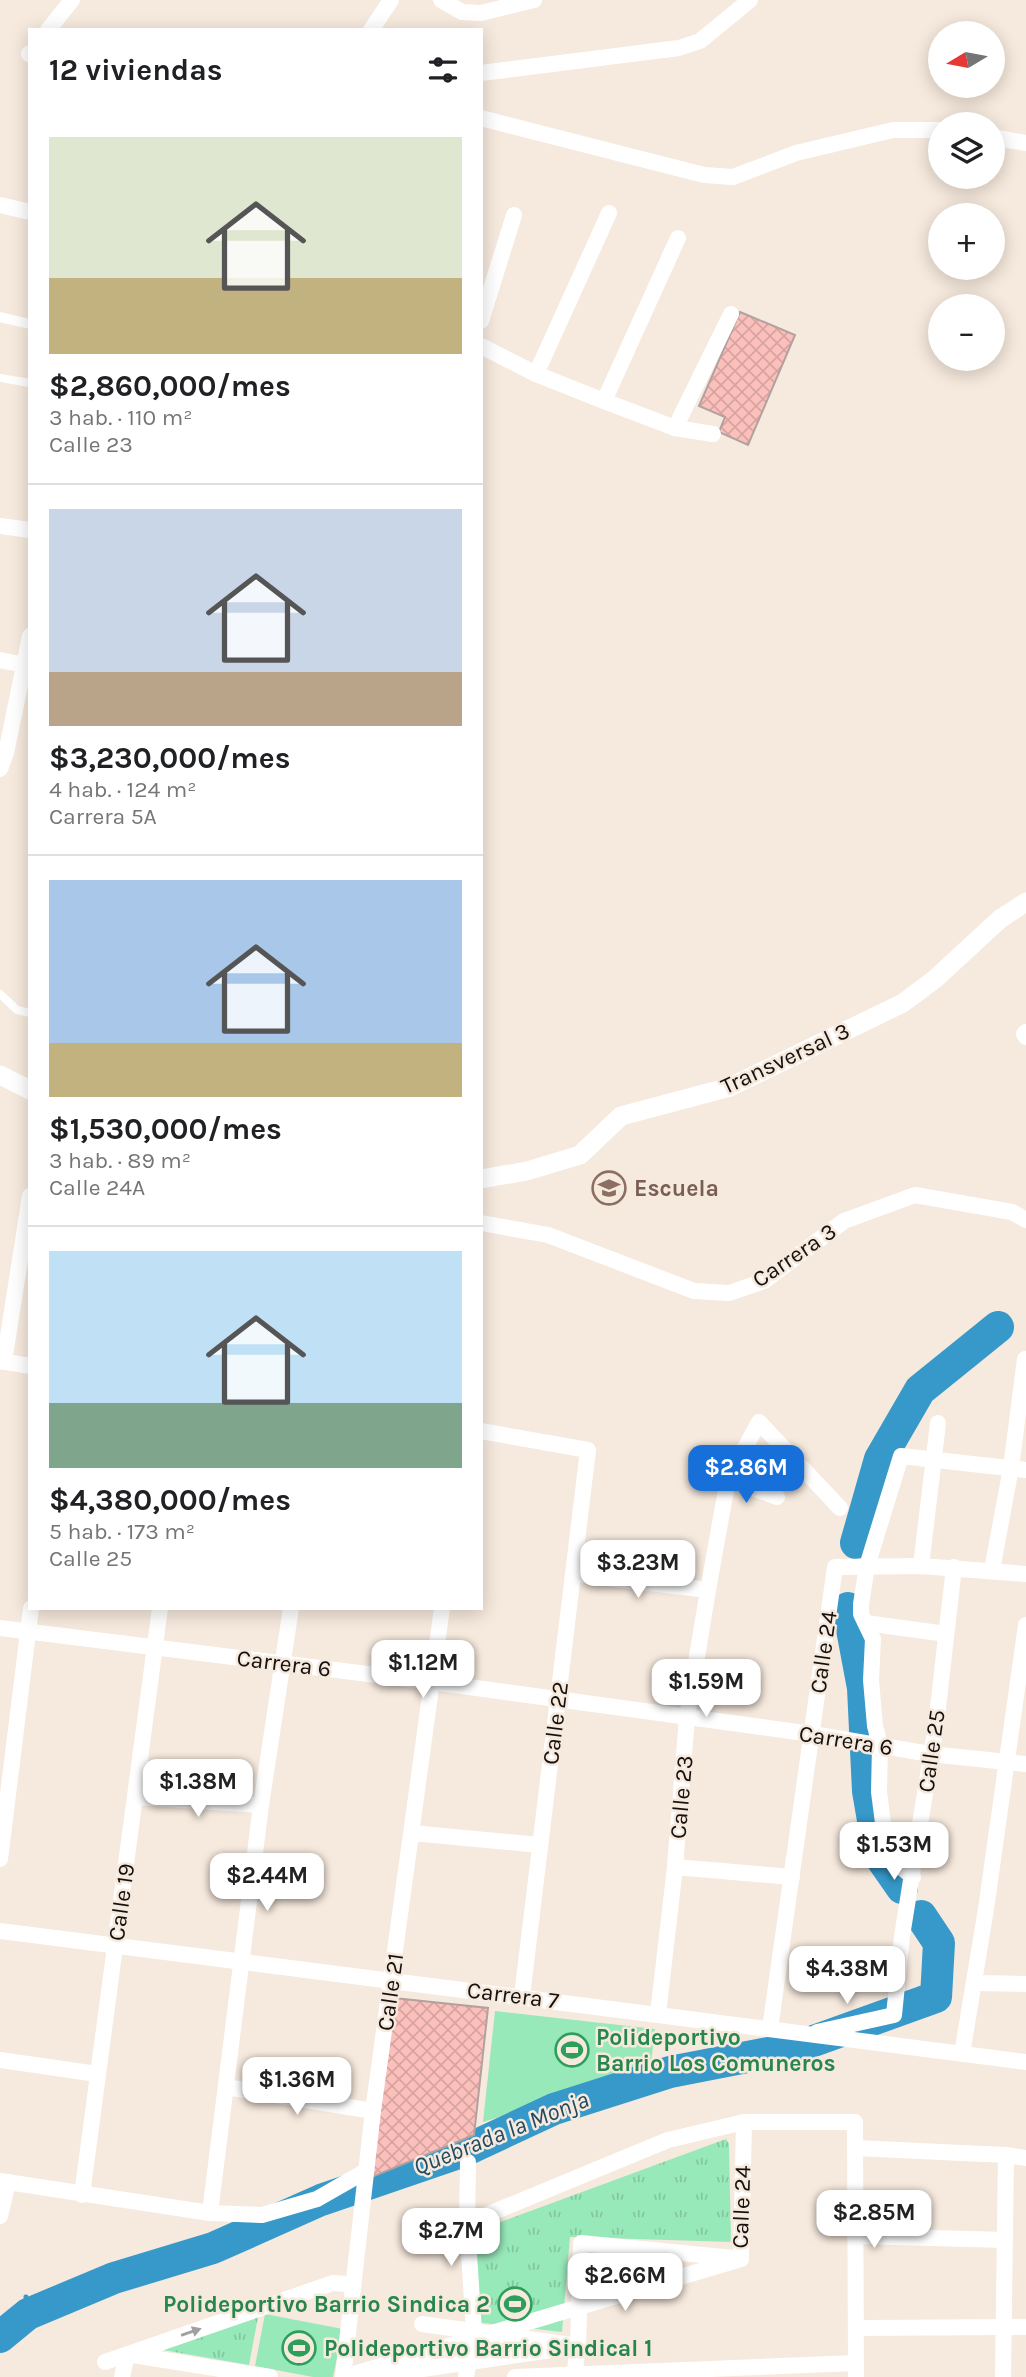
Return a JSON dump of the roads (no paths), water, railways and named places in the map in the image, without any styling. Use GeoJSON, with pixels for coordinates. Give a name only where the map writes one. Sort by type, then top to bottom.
{"type":"FeatureCollection","features":[{"type":"Feature","properties":{"kind":"street"},"geometry":{"type":"LineString","coordinates":[[50,28],[72,0]]}},
{"type":"Feature","properties":{"kind":"street"},"geometry":{"type":"LineString","coordinates":[[372,28],[391,0]]}},
{"type":"Feature","properties":{"kind":"street"},"geometry":{"type":"LineString","coordinates":[[441,0],[462,12],[481,13],[501,4],[534,0]]}},
{"type":"Feature","properties":{"kind":"street"},"geometry":{"type":"LineString","coordinates":[[483,73],[679,48],[699,41],[750,0]]}},
{"type":"Feature","properties":{"kind":"street"},"geometry":{"type":"LineString","coordinates":[[483,119],[704,175],[733,177],[796,153],[893,130],[928,130]]}},
{"type":"Feature","properties":{"kind":"street"},"geometry":{"type":"LineString","coordinates":[[1005,140],[1026,143]]}},
{"type":"Feature","properties":{"kind":"street"},"geometry":{"type":"LineString","coordinates":[[0,205],[28,211]]}},
{"type":"Feature","properties":{"kind":"street"},"geometry":{"type":"LineString","coordinates":[[536,374],[609,213]]}},
{"type":"Feature","properties":{"kind":"street"},"geometry":{"type":"LineString","coordinates":[[483,315],[514,215]]}},
{"type":"Feature","properties":{"kind":"street"},"geometry":{"type":"LineString","coordinates":[[604,401],[678,238]]}},
{"type":"Feature","properties":{"kind":"street"},"geometry":{"type":"LineString","coordinates":[[676,428],[731,314]]}},
{"type":"Feature","properties":{"kind":"street"},"geometry":{"type":"LineString","coordinates":[[0,317],[28,324]]}},
{"type":"Feature","properties":{"kind":"street"},"geometry":{"type":"LineString","coordinates":[[483,347],[536,374],[604,401],[676,428],[713,434]]}},
{"type":"Feature","properties":{"kind":"street"},"geometry":{"type":"LineString","coordinates":[[0,526],[28,530]]}},
{"type":"Feature","properties":{"kind":"street"},"geometry":{"type":"LineString","coordinates":[[0,660],[26,665],[0,769]]}},
{"type":"Feature","properties":{"kind":"street","name":"Transversal 3"},"geometry":{"type":"LineString","coordinates":[[483,1180],[527,1171],[580,1155],[621,1116],[730,1087],[904,1003],[936,979],[1000,919],[1026,902]]}},
{"type":"Feature","properties":{"kind":"street"},"geometry":{"type":"LineString","coordinates":[[0,1075],[28,1089]]}},
{"type":"Feature","properties":{"kind":"street","name":"Carrera 3"},"geometry":{"type":"LineString","coordinates":[[483,1223],[548,1235],[694,1291],[711,1294],[729,1293],[764,1281],[844,1221],[915,1195],[1012,1212],[1026,1220]]}},
{"type":"Feature","properties":{"kind":"street"},"geometry":{"type":"LineString","coordinates":[[28,1208],[2,1362],[28,1366]]}},
{"type":"Feature","properties":{"kind":"street"},"geometry":{"type":"LineString","coordinates":[[992,1570],[1018,1469],[1025,1359]]}},
{"type":"Feature","properties":{"kind":"street","name":"Calle 23"},"geometry":{"type":"LineString","coordinates":[[659,2014],[675,1867],[687,1717],[708,1590],[729,1479],[759,1422],[839,1508]]}},
{"type":"Feature","properties":{"kind":"street"},"geometry":{"type":"LineString","coordinates":[[921,1566],[937,1423]]}},
{"type":"Feature","properties":{"kind":"street","name":"Calle 22"},"geometry":{"type":"LineString","coordinates":[[483,1431],[588,1450],[522,1996]]}},
{"type":"Feature","properties":{"kind":"street"},"geometry":{"type":"LineString","coordinates":[[913,1877],[897,1864],[883,1823],[871,1680],[873,1639],[861,1614],[867,1566],[901,1456],[1018,1469]]}},
{"type":"Feature","properties":{"kind":"street"},"geometry":{"type":"LineString","coordinates":[[729,1479],[777,1497]]}},
{"type":"Feature","properties":{"kind":"street"},"geometry":{"type":"LineString","coordinates":[[867,1566],[954,1567],[1026,1574]]}},
{"type":"Feature","properties":{"kind":"street","name":"Calle 24"},"geometry":{"type":"LineString","coordinates":[[770,2029],[835,1567],[867,1566]]}},
{"type":"Feature","properties":{"kind":"street","name":"Calle 25"},"geometry":{"type":"LineString","coordinates":[[820,2036],[894,2015],[902,1936],[936,1725],[954,1567]]}},
{"type":"Feature","properties":{"kind":"street"},"geometry":{"type":"LineString","coordinates":[[573,1574],[708,1590]]}},
{"type":"Feature","properties":{"kind":"street"},"geometry":{"type":"LineString","coordinates":[[0,1859],[6,1766],[31,1610]]}},
{"type":"Feature","properties":{"kind":"street","name":"Calle 19"},"geometry":{"type":"LineString","coordinates":[[82,2195],[160,1610]]}},
{"type":"Feature","properties":{"kind":"street"},"geometry":{"type":"LineString","coordinates":[[209,2213],[261,1805],[291,1610]]}},
{"type":"Feature","properties":{"kind":"street","name":"Calle 21"},"geometry":{"type":"LineString","coordinates":[[343,2377],[373,2111],[442,1610]]}},
{"type":"Feature","properties":{"kind":"street"},"geometry":{"type":"LineString","coordinates":[[866,1623],[946,1634]]}},
{"type":"Feature","properties":{"kind":"street"},"geometry":{"type":"LineString","coordinates":[[962,2054],[1008,1761],[1026,1625]]}},
{"type":"Feature","properties":{"kind":"street","name":"Carrera 6"},"geometry":{"type":"LineString","coordinates":[[0,1628],[432,1682],[812,1734],[930,1754],[1026,1764]]}},
{"type":"Feature","properties":{"kind":"street"},"geometry":{"type":"LineString","coordinates":[[136,1797],[261,1805]]}},
{"type":"Feature","properties":{"kind":"street"},"geometry":{"type":"LineString","coordinates":[[412,1833],[540,1845]]}},
{"type":"Feature","properties":{"kind":"street"},"geometry":{"type":"LineString","coordinates":[[675,1867],[792,1877]]}},
{"type":"Feature","properties":{"kind":"street","name":"Carrera 7"},"geometry":{"type":"LineString","coordinates":[[0,1931],[1026,2062]]}},
{"type":"Feature","properties":{"kind":"street"},"geometry":{"type":"LineString","coordinates":[[974,1983],[1026,1984]]}},
{"type":"Feature","properties":{"kind":"street"},"geometry":{"type":"LineString","coordinates":[[0,2060],[97,2074]]}},
{"type":"Feature","properties":{"kind":"street"},"geometry":{"type":"LineString","coordinates":[[226,2087],[373,2111]]}},
{"type":"Feature","properties":{"kind":"street"},"geometry":{"type":"LineString","coordinates":[[467,2223],[668,2140],[744,2122],[855,2122],[856,2370],[515,2377]]}},
{"type":"Feature","properties":{"kind":"street","name":"Calle 24"},"geometry":{"type":"LineString","coordinates":[[343,2377],[741,2259],[744,2122]]}},
{"type":"Feature","properties":{"kind":"street"},"geometry":{"type":"LineString","coordinates":[[855,2148],[1026,2158]]}},
{"type":"Feature","properties":{"kind":"street"},"geometry":{"type":"LineString","coordinates":[[1003,2377],[1006,2155]]}},
{"type":"Feature","properties":{"kind":"street"},"geometry":{"type":"LineString","coordinates":[[466,2377],[474,2332],[467,2223],[468,2161]]}},
{"type":"Feature","properties":{"kind":"street"},"geometry":{"type":"LineString","coordinates":[[0,2216],[4,2182],[209,2213],[262,2215],[317,2199],[366,2177]]}},
{"type":"Feature","properties":{"kind":"street"},"geometry":{"type":"LineString","coordinates":[[855,2236],[1005,2240]]}},
{"type":"Feature","properties":{"kind":"street"},"geometry":{"type":"LineString","coordinates":[[574,2377],[578,2346],[581,2243],[741,2259]]}},
{"type":"Feature","properties":{"kind":"street"},"geometry":{"type":"LineString","coordinates":[[105,2362],[333,2283],[347,2284],[353,2289]]}},
{"type":"Feature","properties":{"kind":"street"},"geometry":{"type":"LineString","coordinates":[[422,2324],[578,2346]]}},
{"type":"Feature","properties":{"kind":"street"},"geometry":{"type":"LineString","coordinates":[[856,2328],[1026,2327]]}},
{"type":"Feature","properties":{"kind":"street"},"geometry":{"type":"LineString","coordinates":[[370,2377],[578,2346]]}},
{"type":"Feature","properties":{"kind":"street"},"geometry":{"type":"LineString","coordinates":[[122,2377],[127,2355]]}},
{"type":"Feature","properties":{"kind":"street"},"geometry":{"type":"LineString","coordinates":[[127,2355],[142,2355],[270,2377]]}},
{"type":"Feature","properties":{"kind":"lane"},"geometry":{"type":"LineString","coordinates":[[0,378],[28,383]]}},
{"type":"Feature","properties":{"kind":"lane"},"geometry":{"type":"LineString","coordinates":[[0,994],[18,1010],[28,1012]]}},
{"type":"Feature","properties":{"kind":"waterway"},"geometry":{"type":"LineString","coordinates":[[856,1543],[880,1459],[920,1390],[998,1327]]}},
{"type":"Feature","properties":{"kind":"waterway"},"geometry":{"type":"LineString","coordinates":[[848,1608],[863,1688],[868,1791],[879,1855],[902,1888]]}},
{"type":"Feature","properties":{"kind":"waterway","name":"Quebrada la Monja"},"geometry":{"type":"LineString","coordinates":[[0,2337],[28,2314],[114,2278],[213,2248],[321,2200],[464,2151],[554,2109],[670,2072],[794,2048],[936,1997],[939,1943],[921,1916]]}},
{"type":"Feature","properties":{"kind":"waterway"},"geometry":{"type":"LineString","coordinates":[[26,2297],[28,2314]]}},
{"type":"Feature","properties":{"kind":"place","name":"Escuela"},"geometry":{"type":"Point","coordinates":[609,1188]}},
{"type":"Feature","properties":{"kind":"place","name":"Polideportivo Barrio Los Comuneros"},"geometry":{"type":"Point","coordinates":[572,2050]}},
{"type":"Feature","properties":{"kind":"place","name":"Polideportivo Barrio Sindica 2"},"geometry":{"type":"Point","coordinates":[515,2304]}},
{"type":"Feature","properties":{"kind":"place","name":"Polideportivo Barrio Sindical 1"},"geometry":{"type":"Point","coordinates":[299,2348]}}]}
